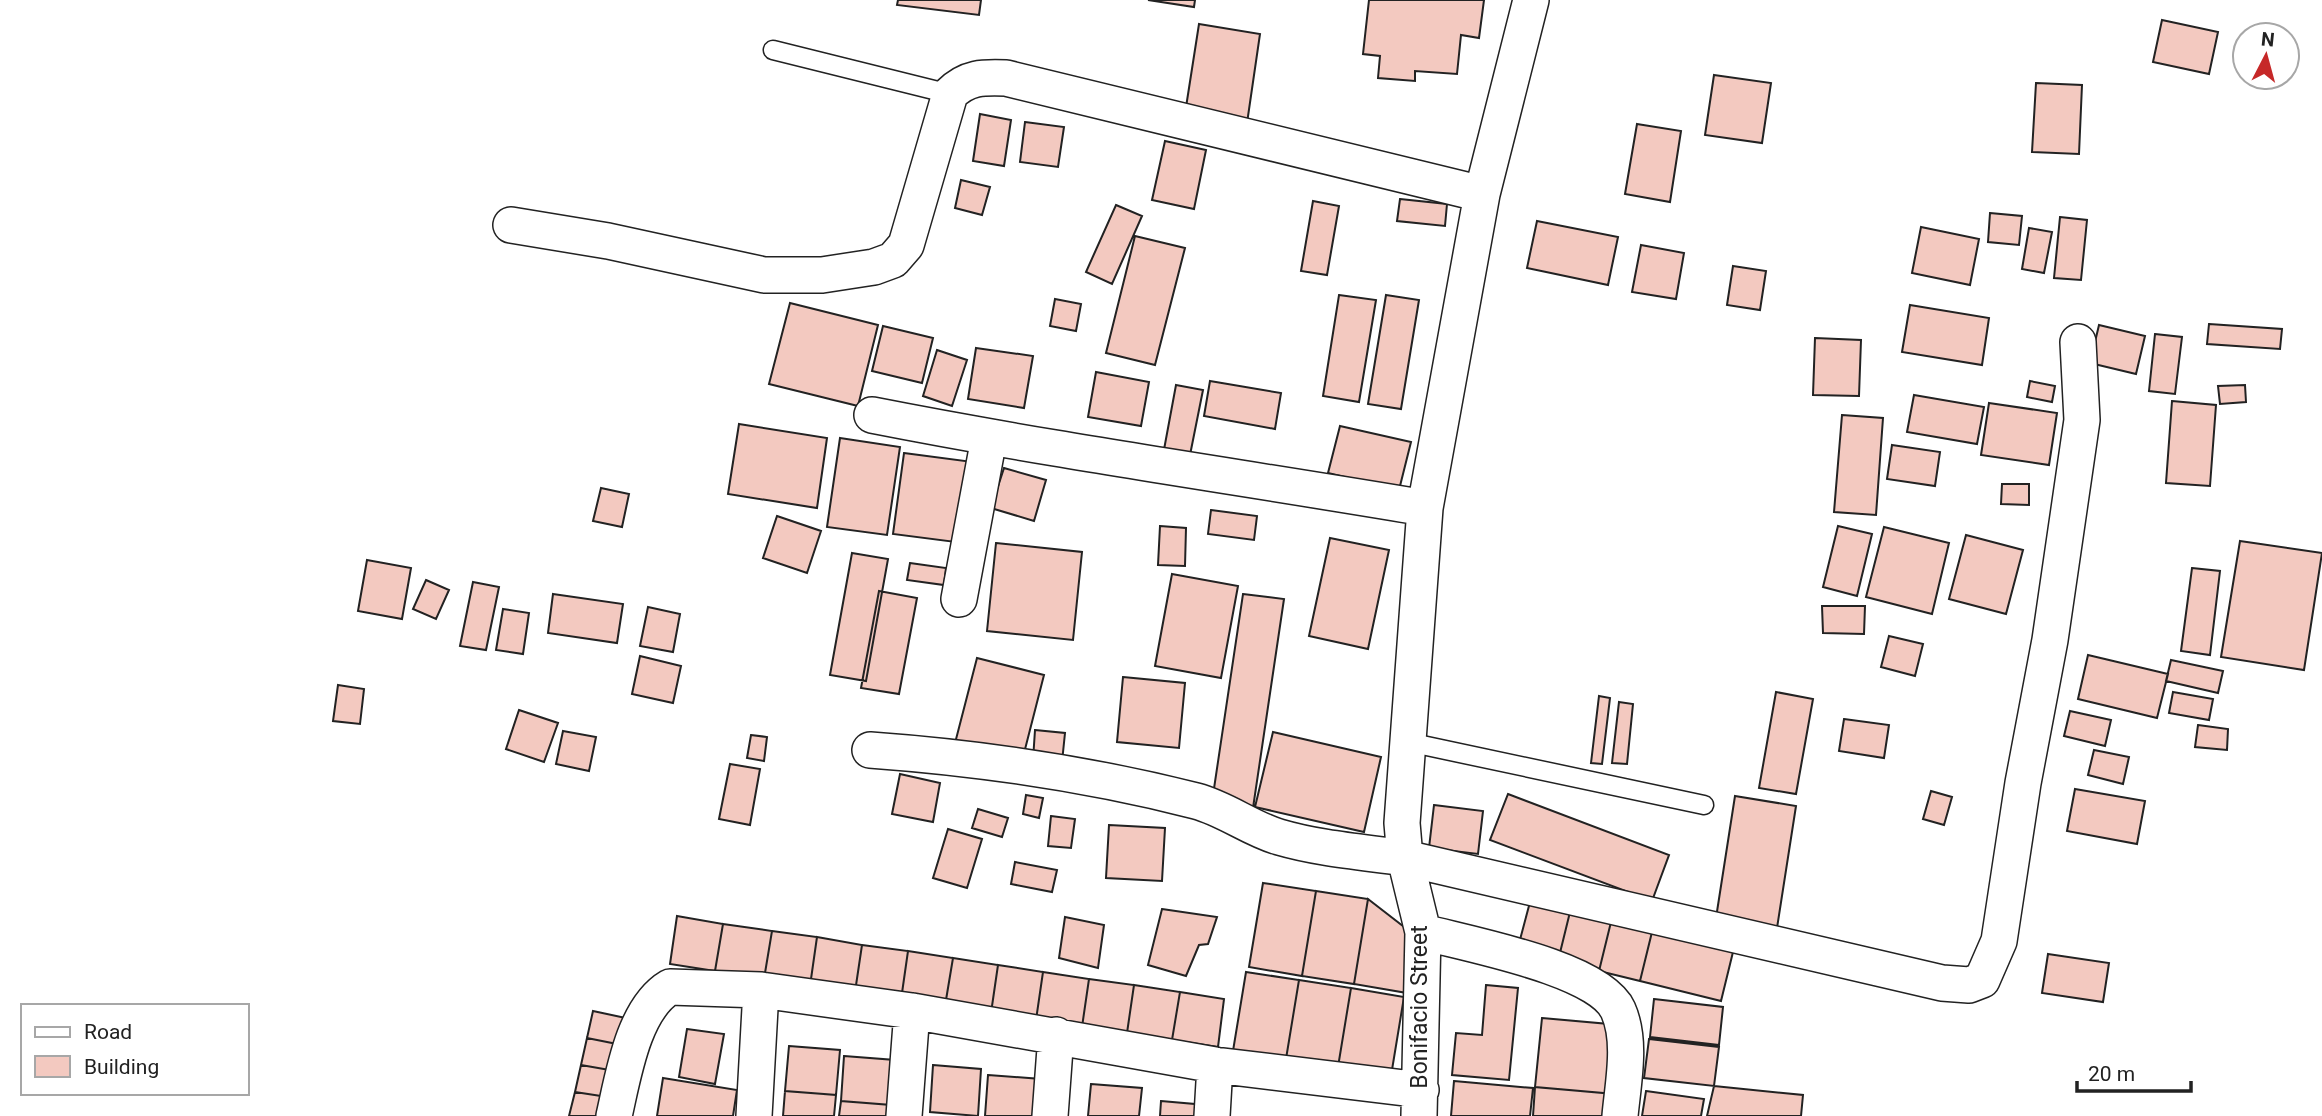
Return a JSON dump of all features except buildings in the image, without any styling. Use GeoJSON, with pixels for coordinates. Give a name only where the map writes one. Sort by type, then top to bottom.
{"type":"FeatureCollection","features":[{"type":"Feature","properties":{"kind":"street","name":"Bonifacio Street"},"geometry":{"type":"LineString","coordinates":[[1420,1103],[1423,932],[1405,858],[1402,823],[1425,508],[1454,335],[1482,194],[1531,0]]}},
{"type":"Feature","properties":{"kind":"street"},"geometry":{"type":"LineString","coordinates":[[511,225],[608,240],[764,275],[822,275],[874,267],[893,260],[906,245],[950,94],[961,83],[980,77],[1006,78],[1482,194]]}},
{"type":"Feature","properties":{"kind":"street"},"geometry":{"type":"LineString","coordinates":[[870,750],[921,754],[1078,775],[1199,802],[1276,836],[1315,846],[1405,858],[1942,983],[1969,985],[1982,980],[1998,941],[2023,783],[2050,640],[2082,420],[2078,342]]}},
{"type":"Feature","properties":{"kind":"street"},"geometry":{"type":"LineString","coordinates":[[872,415],[989,438],[1094,452],[1425,508]]}},
{"type":"Feature","properties":{"kind":"street"},"geometry":{"type":"LineString","coordinates":[[959,599],[989,438]]}},
{"type":"Feature","properties":{"kind":"street"},"geometry":{"type":"LineString","coordinates":[[1423,932],[1554,967],[1596,987],[1618,1009],[1625,1043],[1620,1116]]}},
{"type":"Feature","properties":{"kind":"street"},"geometry":{"type":"LineString","coordinates":[[614,1116],[632,1041],[662,992],[670,987],[684,986],[761,990],[912,1011],[1420,1103]]}},
{"type":"Feature","properties":{"kind":"street"},"geometry":{"type":"LineString","coordinates":[[754,1116],[761,990]]}},
{"type":"Feature","properties":{"kind":"street"},"geometry":{"type":"LineString","coordinates":[[904,1116],[912,1011]]}},
{"type":"Feature","properties":{"kind":"street"},"geometry":{"type":"LineString","coordinates":[[1050,1116],[1056,1035]]}},
{"type":"Feature","properties":{"kind":"street"},"geometry":{"type":"LineString","coordinates":[[1212,1116],[1215,1065]]}},
{"type":"Feature","properties":{"kind":"lane"},"geometry":{"type":"LineString","coordinates":[[773,50],[950,94]]}},
{"type":"Feature","properties":{"kind":"lane"},"geometry":{"type":"LineString","coordinates":[[1408,742],[1703,805]]}}]}
